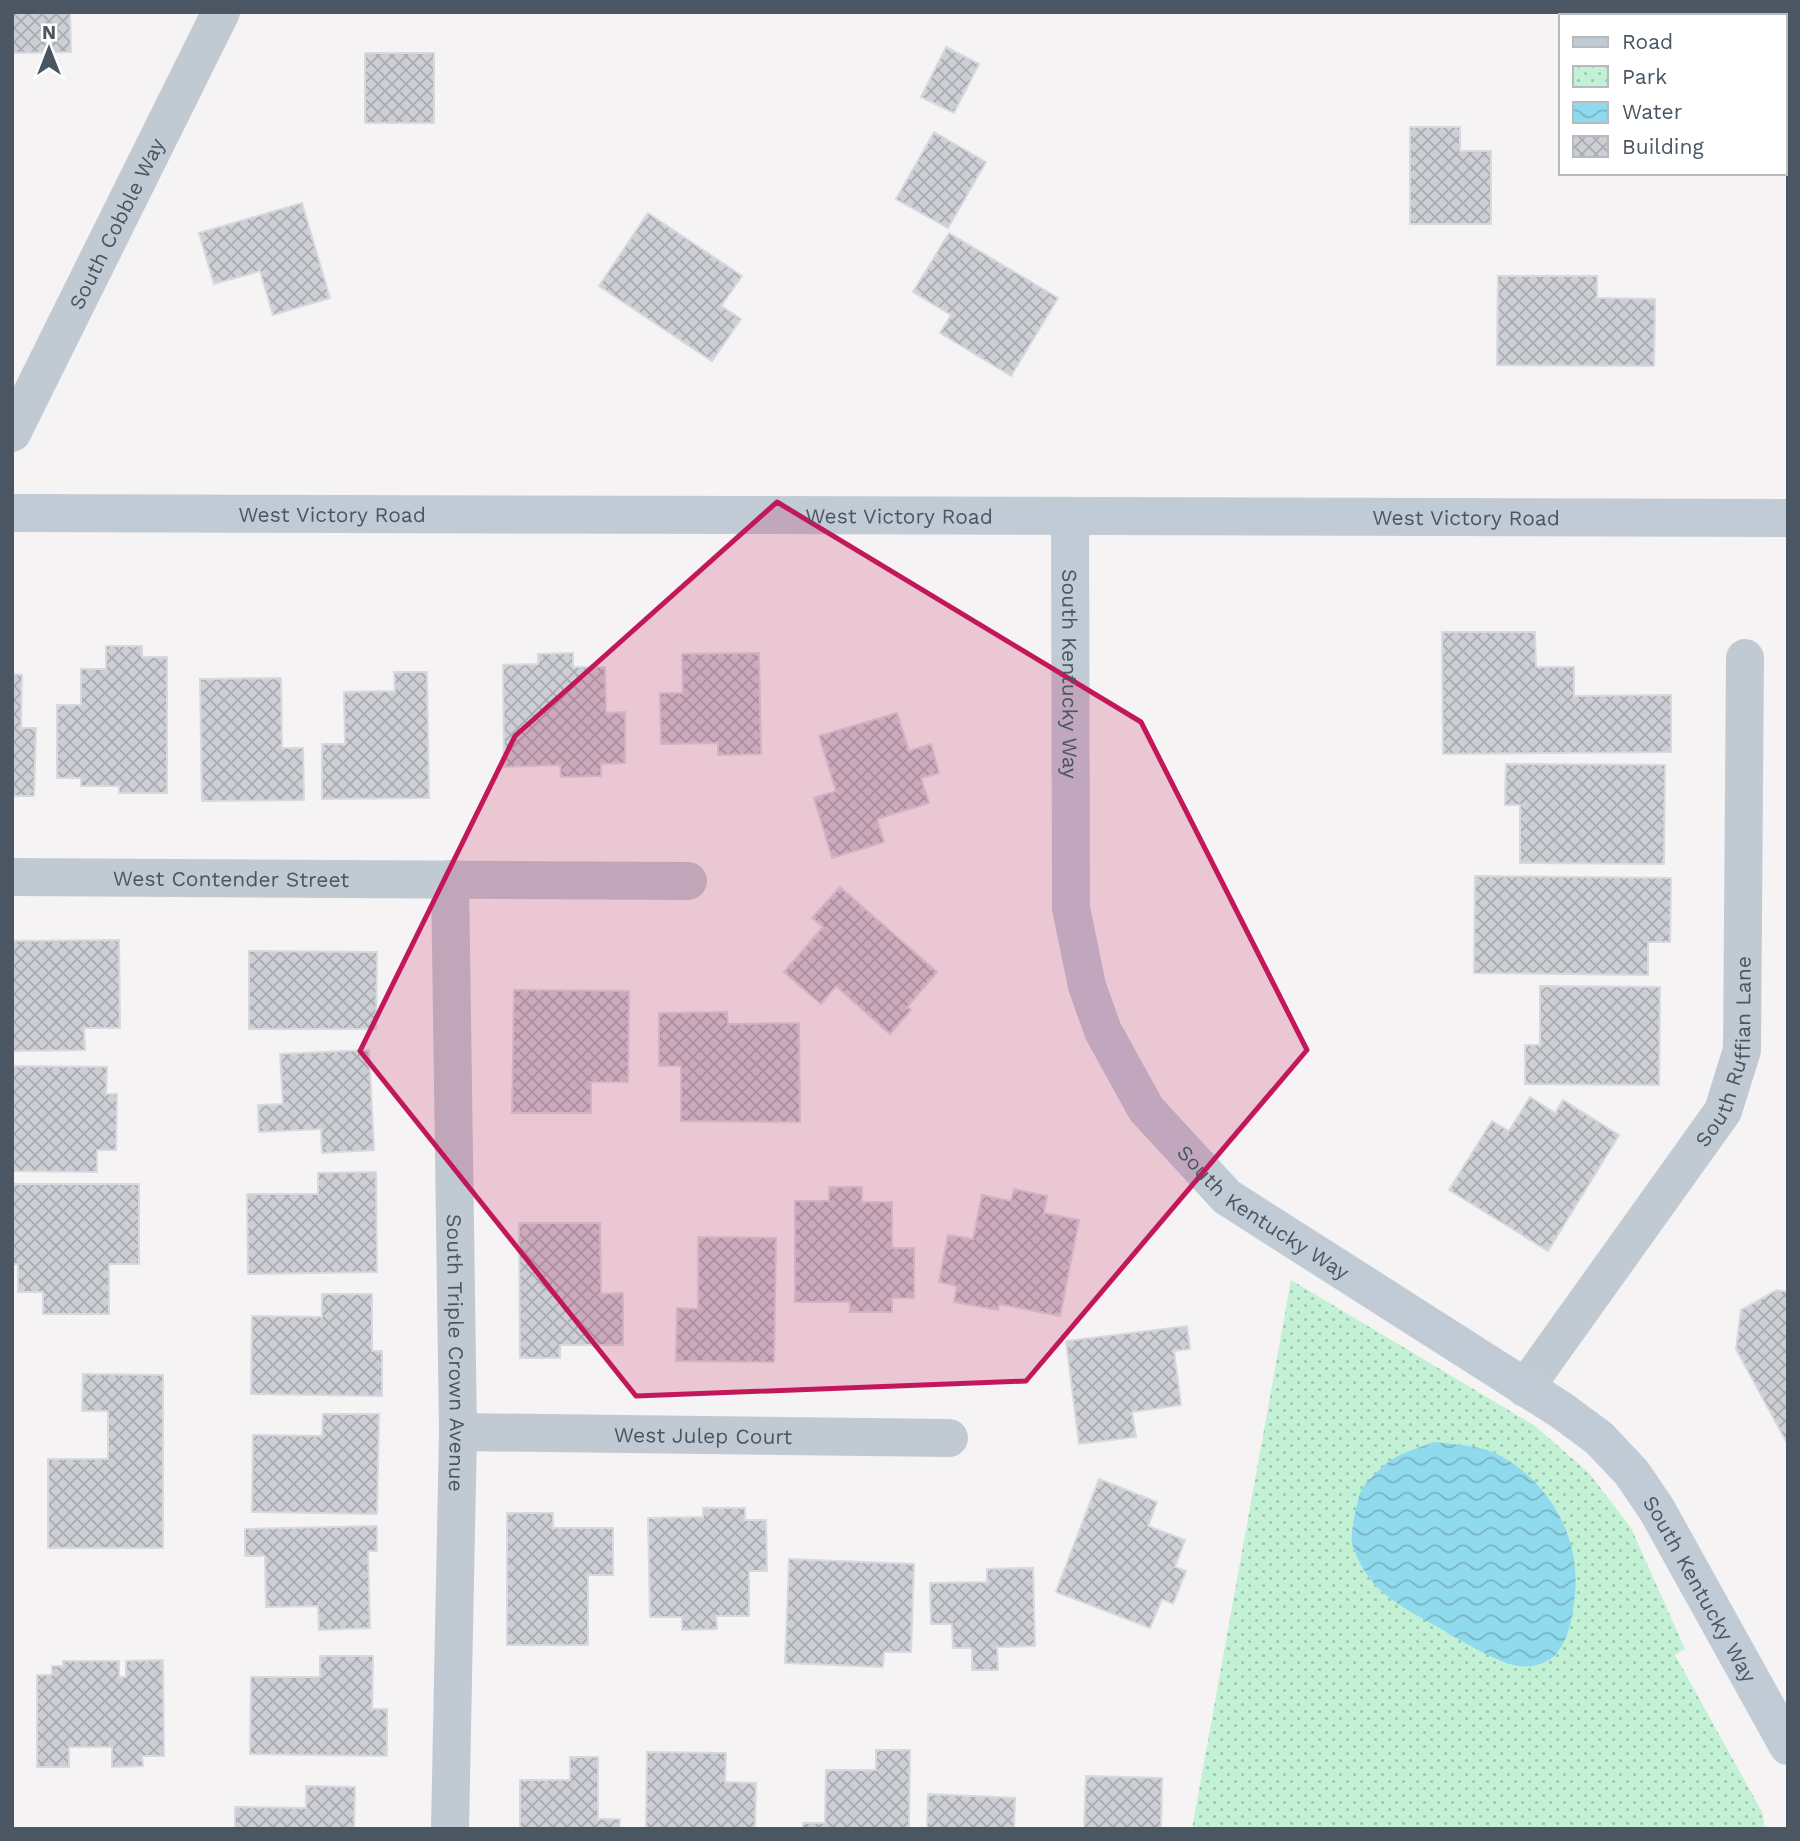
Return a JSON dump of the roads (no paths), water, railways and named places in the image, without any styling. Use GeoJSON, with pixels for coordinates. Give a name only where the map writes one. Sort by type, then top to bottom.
{"type":"FeatureCollection","features":[{"type":"Feature","properties":{"kind":"main road","name":"West Victory Road"},"geometry":{"type":"LineString","coordinates":[[12,513],[1788,518]]}},
{"type":"Feature","properties":{"kind":"main road","name":"South Kentucky Way"},"geometry":{"type":"LineString","coordinates":[[1070,516],[1072,908],[1087,986],[1103,1031],[1146,1109],[1227,1197],[1525,1388],[1598,1438],[1632,1473],[1657,1510],[1788,1746]]}},
{"type":"Feature","properties":{"kind":"street","name":"South Cobble Way"},"geometry":{"type":"LineString","coordinates":[[12,433],[221,12]]}},
{"type":"Feature","properties":{"kind":"street","name":"South Ruffian Lane"},"geometry":{"type":"LineString","coordinates":[[1525,1388],[1723,1111],[1742,1050],[1745,658]]}},
{"type":"Feature","properties":{"kind":"street","name":"West Contender Street"},"geometry":{"type":"LineString","coordinates":[[12,877],[688,881]]}},
{"type":"Feature","properties":{"kind":"street","name":"South Triple Crown Avenue"},"geometry":{"type":"LineString","coordinates":[[450,879],[458,1432],[450,1829]]}},
{"type":"Feature","properties":{"kind":"street","name":"West Julep Court"},"geometry":{"type":"LineString","coordinates":[[458,1432],[949,1438]]}},
{"type":"Feature","properties":{"kind":"water"},"geometry":{"type":"Polygon","coordinates":[[[1434,1442],[1477,1448],[1501,1456],[1537,1484],[1562,1521],[1575,1564],[1576,1586],[1570,1627],[1557,1653],[1544,1662],[1518,1666],[1468,1645],[1390,1598],[1375,1585],[1358,1560],[1352,1543],[1352,1533],[1363,1488],[1394,1458],[1434,1442]]]}}]}
